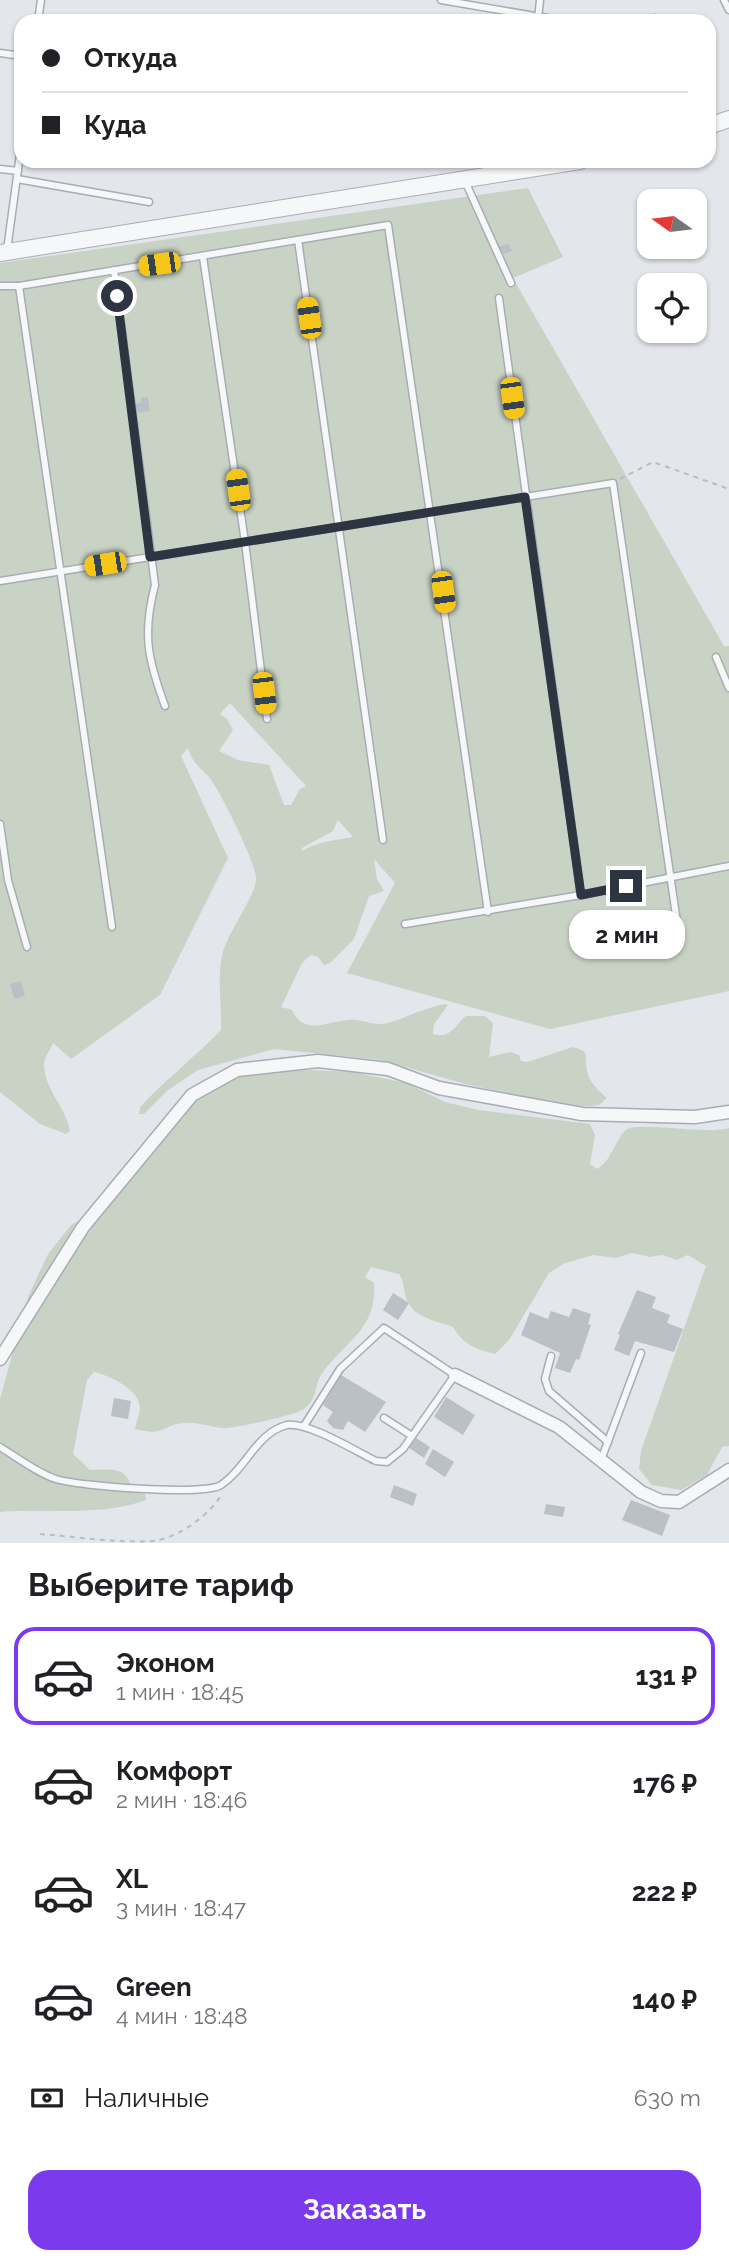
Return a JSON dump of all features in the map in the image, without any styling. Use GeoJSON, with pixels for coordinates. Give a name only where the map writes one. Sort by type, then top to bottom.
{"type":"FeatureCollection","features":[{"type":"Feature","properties":{"kind":"street"},"geometry":{"type":"LineString","coordinates":[[3,252],[465,181],[513,168]]}},
{"type":"Feature","properties":{"kind":"street"},"geometry":{"type":"LineString","coordinates":[[0,1359],[83,1227],[192,1094],[237,1070],[318,1061],[388,1069],[439,1088],[582,1114],[695,1117],[729,1112]]}},
{"type":"Feature","properties":{"kind":"street"},"geometry":{"type":"LineString","coordinates":[[455,1375],[559,1427],[641,1492],[661,1501],[679,1502],[729,1471]]}},
{"type":"Feature","properties":{"kind":"lane"},"geometry":{"type":"LineString","coordinates":[[441,0],[512,14]]}},
{"type":"Feature","properties":{"kind":"lane"},"geometry":{"type":"LineString","coordinates":[[724,0],[729,10]]}},
{"type":"Feature","properties":{"kind":"lane"},"geometry":{"type":"LineString","coordinates":[[3,252],[18,168]]}},
{"type":"Feature","properties":{"kind":"lane"},"geometry":{"type":"LineString","coordinates":[[0,169],[17,175],[149,202]]}},
{"type":"Feature","properties":{"kind":"lane"},"geometry":{"type":"LineString","coordinates":[[465,181],[511,283]]}},
{"type":"Feature","properties":{"kind":"lane"},"geometry":{"type":"LineString","coordinates":[[0,286],[19,286],[388,225],[432,512],[488,912]]}},
{"type":"Feature","properties":{"kind":"lane"},"geometry":{"type":"LineString","coordinates":[[298,240],[383,840]]}},
{"type":"Feature","properties":{"kind":"lane"},"geometry":{"type":"LineString","coordinates":[[203,257],[245,542],[267,719]]}},
{"type":"Feature","properties":{"kind":"lane"},"geometry":{"type":"LineString","coordinates":[[114,270],[155,585],[149,609],[149,662],[165,706]]}},
{"type":"Feature","properties":{"kind":"lane"},"geometry":{"type":"LineString","coordinates":[[19,286],[112,926]]}},
{"type":"Feature","properties":{"kind":"lane"},"geometry":{"type":"LineString","coordinates":[[499,298],[581,895]]}},
{"type":"Feature","properties":{"kind":"lane"},"geometry":{"type":"LineString","coordinates":[[0,581],[613,483],[677,922]]}},
{"type":"Feature","properties":{"kind":"lane"},"geometry":{"type":"LineString","coordinates":[[716,657],[729,688]]}},
{"type":"Feature","properties":{"kind":"lane"},"geometry":{"type":"LineString","coordinates":[[0,824],[8,880],[27,947]]}},
{"type":"Feature","properties":{"kind":"lane"},"geometry":{"type":"LineString","coordinates":[[405,924],[488,912],[729,866]]}},
{"type":"Feature","properties":{"kind":"lane"},"geometry":{"type":"LineString","coordinates":[[0,1447],[53,1478],[71,1483],[203,1490],[218,1488],[231,1478],[264,1437],[288,1425],[304,1426],[376,1461],[387,1462],[412,1436],[455,1375],[384,1328],[341,1369],[304,1426]]}},
{"type":"Feature","properties":{"kind":"lane"},"geometry":{"type":"LineString","coordinates":[[601,1460],[641,1353]]}},
{"type":"Feature","properties":{"kind":"lane"},"geometry":{"type":"LineString","coordinates":[[551,1356],[545,1379],[550,1391],[608,1442]]}},
{"type":"Feature","properties":{"kind":"lane"},"geometry":{"type":"LineString","coordinates":[[384,1418],[412,1436]]}},
{"type":"Feature","properties":{"kind":"path"},"geometry":{"type":"LineString","coordinates":[[613,483],[653,461],[729,489]]}},
{"type":"Feature","properties":{"kind":"path"},"geometry":{"type":"LineString","coordinates":[[40,1534],[155,1541],[198,1521],[213,1509],[231,1478]]}},
{"type":"Feature","properties":{"kind":"green space"},"geometry":{"type":"Polygon","coordinates":[[[528,188],[563,257],[513,278],[724,646],[729,646],[729,991],[550,1029],[347,973],[395,883],[374,859],[377,879],[384,891],[369,896],[354,939],[330,963],[324,965],[318,957],[311,955],[302,963],[281,1007],[292,1010],[304,1024],[320,1025],[355,1020],[384,1024],[445,1004],[448,1005],[434,1024],[433,1034],[439,1035],[452,1031],[466,1016],[485,1016],[493,1023],[489,1057],[510,1052],[519,1055],[521,1061],[527,1062],[573,1047],[584,1051],[590,1080],[607,1098],[599,1105],[573,1107],[465,1084],[381,1060],[274,1049],[198,1070],[168,1090],[144,1114],[139,1114],[140,1107],[221,1030],[222,956],[247,904],[256,878],[251,859],[223,800],[188,748],[181,756],[228,858],[160,995],[71,1059],[53,1043],[44,1062],[45,1073],[68,1122],[70,1131],[66,1134],[40,1124],[0,1092],[0,263],[528,188]],[[230,703],[220,714],[227,719],[233,730],[219,751],[238,760],[269,765],[284,805],[291,805],[300,789],[306,786],[230,703]],[[338,820],[333,831],[302,848],[302,851],[320,843],[353,837],[338,820]]]}},
{"type":"Feature","properties":{"kind":"green space"},"geometry":{"type":"Polygon","coordinates":[[[259,1071],[353,1072],[406,1083],[445,1102],[478,1110],[590,1124],[595,1135],[590,1164],[597,1169],[606,1161],[626,1130],[632,1128],[729,1128],[729,1446],[722,1447],[707,1475],[681,1490],[652,1485],[639,1469],[641,1451],[706,1266],[688,1255],[677,1260],[662,1255],[650,1257],[632,1253],[616,1258],[593,1255],[563,1264],[549,1273],[509,1340],[495,1354],[471,1345],[461,1338],[453,1327],[420,1315],[410,1306],[399,1274],[371,1267],[365,1277],[374,1283],[374,1299],[366,1323],[323,1372],[312,1401],[304,1409],[265,1421],[229,1428],[190,1423],[152,1432],[135,1429],[140,1407],[134,1394],[108,1376],[94,1372],[87,1380],[73,1454],[90,1470],[122,1473],[130,1482],[132,1490],[145,1494],[146,1500],[93,1510],[0,1512],[0,1399],[28,1297],[48,1254],[72,1224],[84,1220],[158,1133],[201,1096],[259,1071]]]}},
{"type":"Feature","properties":{"kind":"building"},"geometry":{"type":"Polygon","coordinates":[[[509,244],[512,251],[500,255],[497,247],[509,244]]]}},
{"type":"Feature","properties":{"kind":"building"},"geometry":{"type":"Polygon","coordinates":[[[148,397],[150,411],[136,413],[135,404],[141,403],[141,398],[148,397]]]}},
{"type":"Feature","properties":{"kind":"building"},"geometry":{"type":"Polygon","coordinates":[[[21,981],[25,996],[14,999],[10,984],[21,981]]]}},
{"type":"Feature","properties":{"kind":"building"},"geometry":{"type":"Polygon","coordinates":[[[637,1290],[656,1297],[652,1308],[670,1315],[667,1323],[683,1329],[674,1352],[635,1341],[629,1356],[614,1350],[637,1290]]]}},
{"type":"Feature","properties":{"kind":"building"},"geometry":{"type":"Polygon","coordinates":[[[393,1293],[409,1303],[398,1320],[383,1310],[393,1293]]]}},
{"type":"Feature","properties":{"kind":"building"},"geometry":{"type":"Polygon","coordinates":[[[573,1308],[591,1314],[588,1324],[591,1325],[579,1360],[576,1359],[570,1373],[555,1368],[560,1353],[521,1335],[530,1312],[548,1319],[551,1311],[569,1317],[573,1308]]]}},
{"type":"Feature","properties":{"kind":"building"},"geometry":{"type":"Polygon","coordinates":[[[341,1375],[386,1402],[365,1432],[348,1421],[343,1430],[333,1428],[327,1421],[333,1412],[323,1405],[341,1375]]]}},
{"type":"Feature","properties":{"kind":"building"},"geometry":{"type":"Polygon","coordinates":[[[446,1397],[475,1415],[463,1435],[434,1417],[446,1397]]]}},
{"type":"Feature","properties":{"kind":"building"},"geometry":{"type":"Polygon","coordinates":[[[114,1398],[131,1401],[128,1419],[111,1416],[114,1398]]]}},
{"type":"Feature","properties":{"kind":"building"},"geometry":{"type":"Polygon","coordinates":[[[416,1438],[430,1447],[424,1458],[409,1448],[416,1438]]]}},
{"type":"Feature","properties":{"kind":"building"},"geometry":{"type":"Polygon","coordinates":[[[433,1449],[454,1462],[445,1477],[425,1464],[433,1449]]]}},
{"type":"Feature","properties":{"kind":"building"},"geometry":{"type":"Polygon","coordinates":[[[394,1485],[417,1494],[413,1506],[390,1497],[394,1485]]]}},
{"type":"Feature","properties":{"kind":"building"},"geometry":{"type":"Polygon","coordinates":[[[631,1500],[670,1515],[662,1536],[622,1520],[631,1500]]]}},
{"type":"Feature","properties":{"kind":"building"},"geometry":{"type":"Polygon","coordinates":[[[546,1504],[565,1507],[563,1517],[544,1514],[546,1504]]]}},
{"type":"Feature","properties":{"kind":"route"},"geometry":{"type":"LineString","coordinates":[[117,296],[150,557],[525,497],[581,895],[626,886]]}}]}
